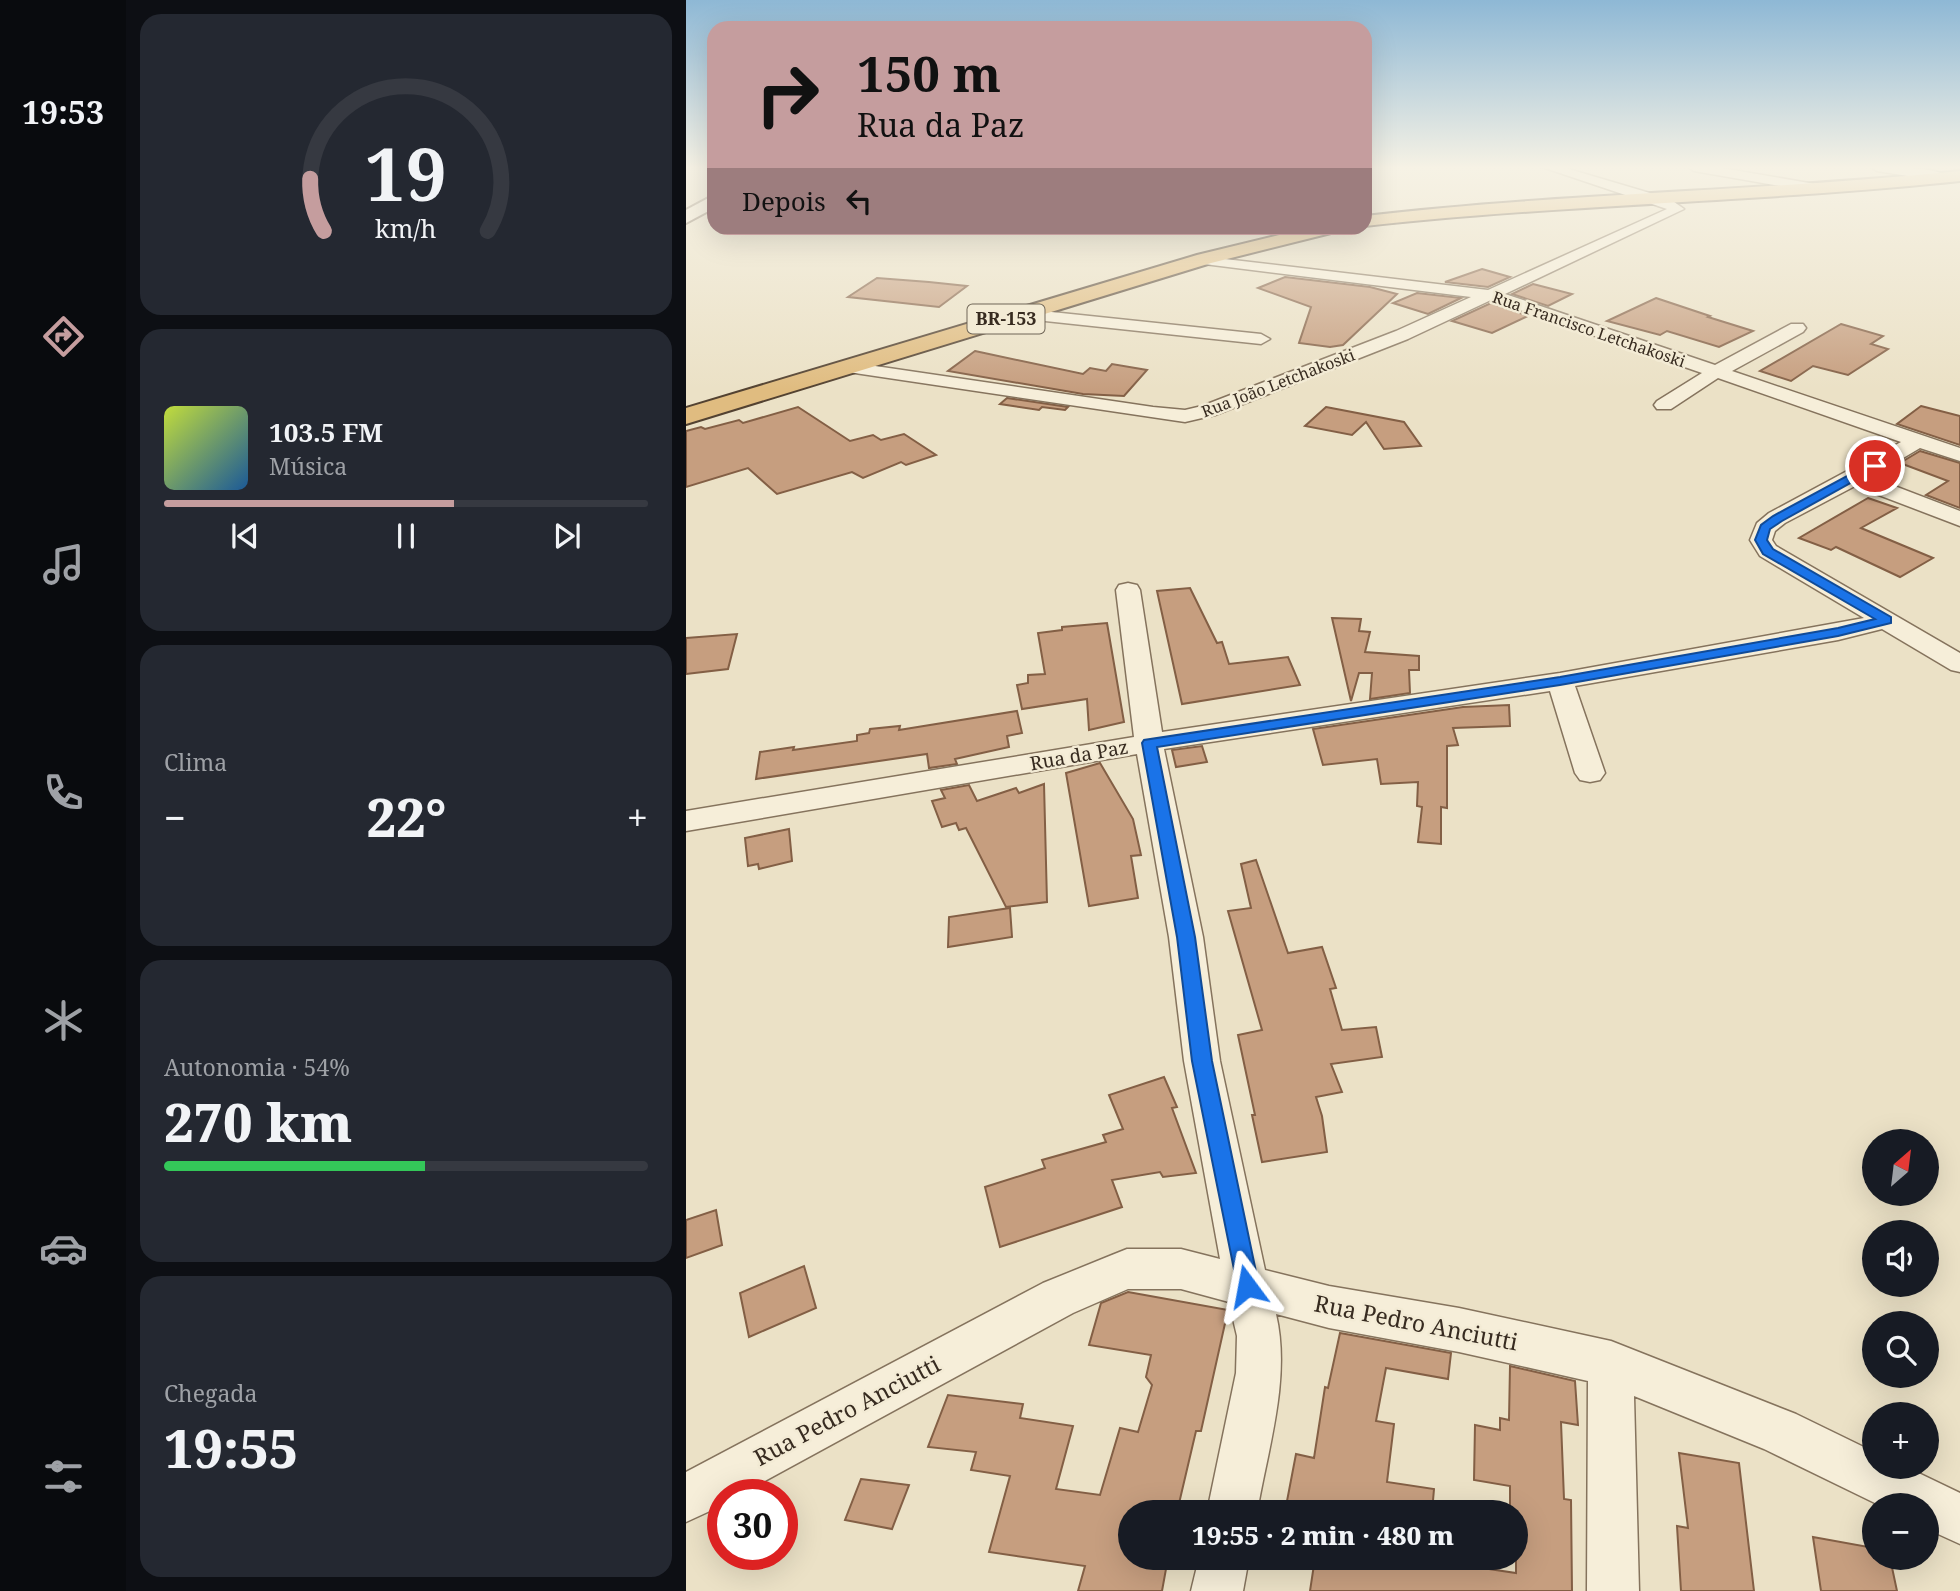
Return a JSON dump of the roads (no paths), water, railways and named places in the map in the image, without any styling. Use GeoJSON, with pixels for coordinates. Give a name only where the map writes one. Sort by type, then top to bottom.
{"type":"FeatureCollection","features":[{"type":"Feature","properties":{"kind":"highway","name":"BR-153"},"geometry":{"type":"LineString","coordinates":[[686,416],[1204,260],[1277,241]]}},
{"type":"Feature","properties":{"kind":"street","name":"Rua João Letchakoski"},"geometry":{"type":"LineString","coordinates":[[848,367],[1185,416],[1208,411],[1366,349],[1610,241]]}},
{"type":"Feature","properties":{"kind":"street","name":"Rua Francisco Letchakoski"},"geometry":{"type":"LineString","coordinates":[[1204,260],[1492,295],[1960,455]]}},
{"type":"Feature","properties":{"kind":"street"},"geometry":{"type":"LineString","coordinates":[[1023,314],[1261,339]]}},
{"type":"Feature","properties":{"kind":"street"},"geometry":{"type":"LineString","coordinates":[[1664,405],[1716,372],[1797,328]]}},
{"type":"Feature","properties":{"kind":"street"},"geometry":{"type":"LineString","coordinates":[[1917,441],[1777,518],[1765,528],[1761,540],[1768,551],[1960,664]]}},
{"type":"Feature","properties":{"kind":"street"},"geometry":{"type":"LineString","coordinates":[[1854,478],[1960,519]]}},
{"type":"Feature","properties":{"kind":"street"},"geometry":{"type":"LineString","coordinates":[[1128,590],[1149,743],[1186,937],[1202,1061],[1259,1336],[1259,1373],[1234,1500]]}},
{"type":"Feature","properties":{"kind":"street","name":"Rua da Paz"},"geometry":{"type":"LineString","coordinates":[[686,821],[1149,743],[1560,681],[1825,635],[1887,620]]}},
{"type":"Feature","properties":{"kind":"street"},"geometry":{"type":"LineString","coordinates":[[1560,681],[1590,773]]}},
{"type":"Feature","properties":{"kind":"street","name":"Rua Pedro Anciutti"},"geometry":{"type":"LineString","coordinates":[[686,1498],[1058,1298],[1127,1269],[1181,1269],[1329,1307],[1459,1330],[1611,1364],[1779,1431],[1960,1519]]}},
{"type":"Feature","properties":{"kind":"street"},"geometry":{"type":"LineString","coordinates":[[1611,1364],[1613,1591]]}},
{"type":"Feature","properties":{"kind":"street"},"geometry":{"type":"LineString","coordinates":[[1217,1591],[1221,1570]]}}]}
